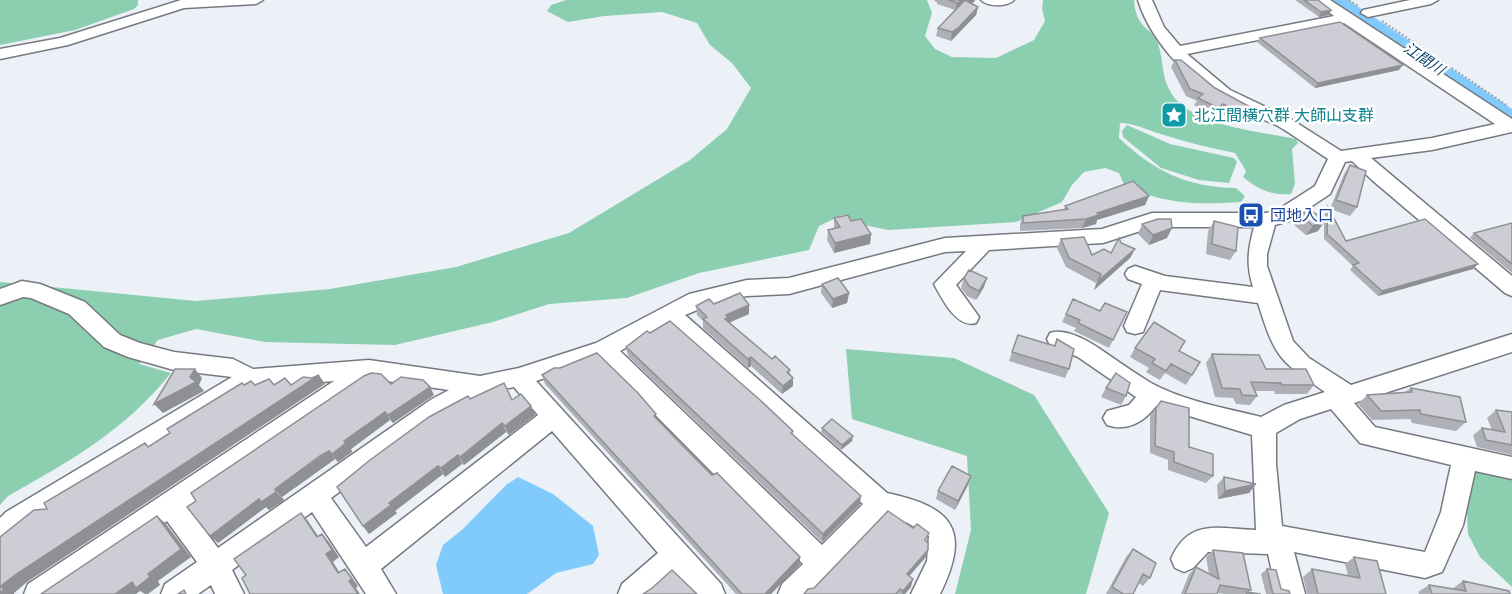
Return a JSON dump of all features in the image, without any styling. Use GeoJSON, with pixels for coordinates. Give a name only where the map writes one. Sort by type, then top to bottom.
{"type":"FeatureCollection","features":[{"type":"Feature","properties":{"kind":"street"},"geometry":{"type":"LineString","coordinates":[[0,54],[63,42],[183,4],[256,0]]}},
{"type":"Feature","properties":{"kind":"street"},"geometry":{"type":"LineString","coordinates":[[988,0],[1007,0]]}},
{"type":"Feature","properties":{"kind":"street"},"geometry":{"type":"LineString","coordinates":[[1145,0],[1150,19],[1178,51],[1224,93],[1282,122],[1338,157],[1432,144],[1512,122]]}},
{"type":"Feature","properties":{"kind":"street"},"geometry":{"type":"LineString","coordinates":[[1320,0],[1512,122]]}},
{"type":"Feature","properties":{"kind":"street"},"geometry":{"type":"LineString","coordinates":[[1368,13],[1431,0]]}},
{"type":"Feature","properties":{"kind":"street"},"geometry":{"type":"LineString","coordinates":[[1178,51],[1346,18]]}},
{"type":"Feature","properties":{"kind":"street"},"geometry":{"type":"LineString","coordinates":[[1357,155],[1378,176],[1512,288]]}},
{"type":"Feature","properties":{"kind":"street"},"geometry":{"type":"LineString","coordinates":[[175,594],[440,406],[480,385],[519,377],[604,349],[639,333],[689,302],[747,288],[789,286],[928,247],[1103,236],[1152,220],[1266,220],[1282,216],[1323,190],[1338,157]]}},
{"type":"Feature","properties":{"kind":"street"},"geometry":{"type":"LineString","coordinates":[[1266,220],[1257,254],[1265,296],[1283,346],[1291,356],[1342,397],[1368,435],[1464,459],[1512,468]]}},
{"type":"Feature","properties":{"kind":"street"},"geometry":{"type":"LineString","coordinates":[[968,317],[944,284],[955,270],[980,250],[982,243]]}},
{"type":"Feature","properties":{"kind":"street"},"geometry":{"type":"LineString","coordinates":[[1136,326],[1144,278],[1265,296]]}},
{"type":"Feature","properties":{"kind":"street"},"geometry":{"type":"LineString","coordinates":[[0,297],[22,289],[33,290],[77,308],[112,341],[136,351],[174,361],[233,368],[248,379]]}},
{"type":"Feature","properties":{"kind":"street"},"geometry":{"type":"LineString","coordinates":[[670,314],[780,410],[881,504],[895,506],[934,523],[939,528],[942,541],[939,569],[925,594]]}},
{"type":"Feature","properties":{"kind":"street"},"geometry":{"type":"LineString","coordinates":[[1058,339],[1086,351],[1152,394],[1201,414],[1256,424],[1266,429]]}},
{"type":"Feature","properties":{"kind":"street"},"geometry":{"type":"LineString","coordinates":[[1266,429],[1299,410],[1512,343]]}},
{"type":"Feature","properties":{"kind":"street"},"geometry":{"type":"LineString","coordinates":[[604,349],[822,564]]}},
{"type":"Feature","properties":{"kind":"street"},"geometry":{"type":"LineString","coordinates":[[38,594],[369,369]]}},
{"type":"Feature","properties":{"kind":"street"},"geometry":{"type":"LineString","coordinates":[[0,537],[15,521],[40,504],[248,379],[369,369],[480,385]]}},
{"type":"Feature","properties":{"kind":"street"},"geometry":{"type":"LineString","coordinates":[[519,377],[711,594]]}},
{"type":"Feature","properties":{"kind":"street"},"geometry":{"type":"LineString","coordinates":[[1115,418],[1136,414],[1152,394]]}},
{"type":"Feature","properties":{"kind":"street"},"geometry":{"type":"LineString","coordinates":[[363,566],[553,417]]}},
{"type":"Feature","properties":{"kind":"street"},"geometry":{"type":"LineString","coordinates":[[1266,429],[1263,455],[1273,540],[1291,594]]}},
{"type":"Feature","properties":{"kind":"street"},"geometry":{"type":"LineString","coordinates":[[1184,559],[1191,546],[1199,541],[1214,539],[1264,543],[1284,538],[1425,565],[1433,563],[1445,543],[1454,517],[1464,459]]}},
{"type":"Feature","properties":{"kind":"street"},"geometry":{"type":"LineString","coordinates":[[314,494],[382,594]]}},
{"type":"Feature","properties":{"kind":"street"},"geometry":{"type":"LineString","coordinates":[[792,594],[881,504]]}},
{"type":"Feature","properties":{"kind":"street"},"geometry":{"type":"LineString","coordinates":[[170,505],[215,565],[230,594]]}},
{"type":"Feature","properties":{"kind":"street"},"geometry":{"type":"LineString","coordinates":[[632,594],[676,555]]}},
{"type":"Feature","properties":{"kind":"path"},"geometry":{"type":"LineString","coordinates":[[1349,0],[1512,122]]}},
{"type":"Feature","properties":{"kind":"green space"},"geometry":{"type":"Polygon","coordinates":[[[0,0],[138,0],[138,5],[134,9],[75,30],[0,45],[0,0]]]}},
{"type":"Feature","properties":{"kind":"green space"},"geometry":{"type":"Polygon","coordinates":[[[566,0],[927,0],[932,13],[925,36],[935,49],[952,57],[996,58],[1034,40],[1045,21],[1042,9],[1043,0],[1134,0],[1135,10],[1141,23],[1156,40],[1166,82],[1177,100],[1190,110],[1224,125],[1296,139],[1298,143],[1292,149],[1295,184],[1291,194],[1266,191],[1243,177],[1246,171],[1235,153],[1189,142],[1136,125],[1120,123],[1119,138],[1158,168],[1186,180],[1218,187],[1236,188],[1245,196],[1241,202],[1225,203],[1169,200],[1125,187],[1119,173],[1105,168],[1084,172],[1072,185],[1062,202],[1016,222],[888,230],[854,223],[842,215],[819,226],[809,250],[699,273],[627,298],[549,304],[493,322],[395,345],[265,342],[196,329],[158,340],[139,364],[171,373],[134,412],[96,443],[8,496],[0,505],[0,282],[196,301],[330,289],[456,267],[569,233],[690,160],[727,129],[751,88],[732,63],[710,45],[697,23],[662,12],[604,16],[568,22],[547,11],[551,5],[566,0]]]}},
{"type":"Feature","properties":{"kind":"green space"},"geometry":{"type":"Polygon","coordinates":[[[1127,125],[1170,144],[1234,158],[1237,162],[1229,183],[1199,180],[1161,168],[1123,137],[1122,131],[1127,125]]]}},
{"type":"Feature","properties":{"kind":"green space"},"geometry":{"type":"Polygon","coordinates":[[[846,349],[954,358],[1034,395],[1109,513],[1086,594],[955,594],[971,530],[967,456],[852,419],[846,349]]]}},
{"type":"Feature","properties":{"kind":"green space"},"geometry":{"type":"Polygon","coordinates":[[[1484,470],[1512,479],[1512,587],[1480,557],[1468,534],[1466,495],[1472,490],[1472,473],[1484,470]]]}},
{"type":"Feature","properties":{"kind":"water"},"geometry":{"type":"Polygon","coordinates":[[[518,477],[553,494],[593,526],[599,555],[593,564],[556,573],[527,594],[443,594],[436,565],[443,545],[463,529],[506,485],[518,477]]]}},
{"type":"Feature","properties":{"kind":"building"},"geometry":{"type":"Polygon","coordinates":[[[948,0],[964,0],[957,3],[948,0]]]}},
{"type":"Feature","properties":{"kind":"building"},"geometry":{"type":"Polygon","coordinates":[[[965,0],[978,7],[952,32],[938,28],[965,0]]]}},
{"type":"Feature","properties":{"kind":"building"},"geometry":{"type":"Polygon","coordinates":[[[1304,0],[1318,0],[1331,10],[1321,12],[1304,0]]]}},
{"type":"Feature","properties":{"kind":"building"},"geometry":{"type":"Polygon","coordinates":[[[1340,22],[1403,65],[1318,83],[1260,38],[1340,22]]]}},
{"type":"Feature","properties":{"kind":"building"},"geometry":{"type":"Polygon","coordinates":[[[1175,60],[1181,60],[1215,88],[1252,108],[1245,114],[1223,104],[1218,108],[1198,98],[1203,94],[1190,89],[1175,60]]]}},
{"type":"Feature","properties":{"kind":"building"},"geometry":{"type":"Polygon","coordinates":[[[1350,165],[1366,171],[1357,207],[1336,200],[1350,165]]]}},
{"type":"Feature","properties":{"kind":"building"},"geometry":{"type":"Polygon","coordinates":[[[1133,181],[1149,196],[1097,213],[1099,215],[1086,219],[1023,223],[1023,216],[1068,209],[1065,206],[1133,181]]]}},
{"type":"Feature","properties":{"kind":"building"},"geometry":{"type":"Polygon","coordinates":[[[1328,207],[1346,241],[1425,219],[1478,264],[1382,291],[1353,265],[1359,263],[1327,234],[1328,207]]]}},
{"type":"Feature","properties":{"kind":"building"},"geometry":{"type":"Polygon","coordinates":[[[1312,211],[1325,221],[1313,226],[1300,215],[1312,211]]]}},
{"type":"Feature","properties":{"kind":"building"},"geometry":{"type":"Polygon","coordinates":[[[848,215],[851,221],[861,219],[871,234],[835,243],[828,230],[840,227],[834,218],[848,215]]]}},
{"type":"Feature","properties":{"kind":"building"},"geometry":{"type":"Polygon","coordinates":[[[1158,219],[1171,219],[1172,228],[1153,235],[1142,224],[1158,219]]]}},
{"type":"Feature","properties":{"kind":"building"},"geometry":{"type":"Polygon","coordinates":[[[1214,221],[1238,227],[1236,251],[1212,244],[1214,221]]]}},
{"type":"Feature","properties":{"kind":"building"},"geometry":{"type":"Polygon","coordinates":[[[1512,223],[1512,264],[1474,233],[1512,223]]]}},
{"type":"Feature","properties":{"kind":"building"},"geometry":{"type":"Polygon","coordinates":[[[1084,237],[1092,255],[1104,249],[1111,253],[1119,238],[1121,243],[1135,249],[1098,281],[1101,274],[1069,258],[1061,239],[1084,237]]]}},
{"type":"Feature","properties":{"kind":"building"},"geometry":{"type":"Polygon","coordinates":[[[969,270],[987,278],[979,291],[969,286],[964,278],[969,270]]]}},
{"type":"Feature","properties":{"kind":"building"},"geometry":{"type":"Polygon","coordinates":[[[838,278],[849,293],[833,299],[822,284],[838,278]]]}},
{"type":"Feature","properties":{"kind":"building"},"geometry":{"type":"Polygon","coordinates":[[[740,293],[749,305],[726,315],[728,318],[725,319],[772,359],[775,356],[790,370],[787,372],[793,378],[783,386],[703,319],[707,317],[696,306],[709,299],[714,304],[740,293]]]}},
{"type":"Feature","properties":{"kind":"building"},"geometry":{"type":"Polygon","coordinates":[[[1073,299],[1100,311],[1105,303],[1127,312],[1113,340],[1078,323],[1080,320],[1066,314],[1073,299]]]}},
{"type":"Feature","properties":{"kind":"building"},"geometry":{"type":"Polygon","coordinates":[[[670,321],[760,400],[793,431],[791,433],[861,496],[823,534],[626,347],[647,331],[650,333],[670,321]]]}},
{"type":"Feature","properties":{"kind":"building"},"geometry":{"type":"Polygon","coordinates":[[[1154,322],[1185,341],[1179,351],[1200,362],[1192,375],[1171,364],[1166,371],[1152,363],[1155,359],[1135,348],[1154,322]]]}},
{"type":"Feature","properties":{"kind":"building"},"geometry":{"type":"Polygon","coordinates":[[[1018,335],[1055,346],[1057,339],[1074,349],[1069,369],[1012,352],[1018,335]]]}},
{"type":"Feature","properties":{"kind":"building"},"geometry":{"type":"Polygon","coordinates":[[[597,353],[638,393],[656,414],[654,416],[686,449],[712,475],[717,473],[800,557],[765,594],[742,594],[542,375],[554,368],[560,368],[597,353]]]}},
{"type":"Feature","properties":{"kind":"building"},"geometry":{"type":"Polygon","coordinates":[[[1212,354],[1259,355],[1266,369],[1306,369],[1314,385],[1251,382],[1257,396],[1242,395],[1240,389],[1222,388],[1212,354]]]}},
{"type":"Feature","properties":{"kind":"building"},"geometry":{"type":"Polygon","coordinates":[[[175,369],[195,369],[190,377],[196,382],[154,404],[175,369]]]}},
{"type":"Feature","properties":{"kind":"building"},"geometry":{"type":"Polygon","coordinates":[[[371,373],[381,374],[391,384],[401,377],[423,380],[430,387],[388,415],[385,412],[344,441],[346,443],[332,454],[329,451],[320,456],[275,489],[276,492],[261,502],[259,499],[210,536],[187,507],[196,501],[191,493],[371,373]]]}},
{"type":"Feature","properties":{"kind":"building"},"geometry":{"type":"Polygon","coordinates":[[[1116,373],[1130,383],[1126,396],[1106,388],[1116,373]]]}},
{"type":"Feature","properties":{"kind":"building"},"geometry":{"type":"Polygon","coordinates":[[[319,375],[15,575],[1,586],[4,590],[0,593],[0,537],[34,510],[47,509],[44,503],[145,443],[148,447],[170,433],[167,429],[242,383],[244,385],[251,381],[255,385],[269,379],[274,385],[285,378],[291,385],[303,377],[312,378],[319,375]]]}},
{"type":"Feature","properties":{"kind":"building"},"geometry":{"type":"Polygon","coordinates":[[[504,383],[512,400],[521,394],[531,406],[505,426],[502,423],[460,457],[458,455],[441,468],[438,466],[363,526],[337,487],[429,417],[468,396],[470,399],[504,383]]]}},
{"type":"Feature","properties":{"kind":"building"},"geometry":{"type":"Polygon","coordinates":[[[1411,388],[1460,397],[1466,422],[1421,414],[1420,410],[1381,411],[1367,395],[1412,392],[1411,388]]]}},
{"type":"Feature","properties":{"kind":"building"},"geometry":{"type":"Polygon","coordinates":[[[1161,401],[1189,408],[1189,447],[1213,454],[1213,476],[1174,462],[1174,452],[1155,446],[1156,408],[1161,401]]]}},
{"type":"Feature","properties":{"kind":"building"},"geometry":{"type":"Polygon","coordinates":[[[1496,410],[1512,412],[1512,445],[1486,440],[1482,428],[1505,432],[1496,410]]]}},
{"type":"Feature","properties":{"kind":"building"},"geometry":{"type":"Polygon","coordinates":[[[832,419],[853,436],[842,445],[822,428],[832,419]]]}},
{"type":"Feature","properties":{"kind":"building"},"geometry":{"type":"Polygon","coordinates":[[[952,466],[971,476],[958,501],[938,491],[952,466]]]}},
{"type":"Feature","properties":{"kind":"building"},"geometry":{"type":"Polygon","coordinates":[[[1224,477],[1256,484],[1225,491],[1224,477]]]}},
{"type":"Feature","properties":{"kind":"building"},"geometry":{"type":"Polygon","coordinates":[[[888,511],[913,528],[917,524],[929,533],[925,540],[928,543],[928,550],[907,574],[913,579],[903,591],[900,589],[896,594],[804,594],[808,589],[814,588],[888,511]]]}},
{"type":"Feature","properties":{"kind":"building"},"geometry":{"type":"Polygon","coordinates":[[[301,513],[317,537],[322,534],[332,550],[326,554],[338,573],[345,569],[352,579],[349,581],[358,594],[250,594],[242,578],[246,575],[234,559],[301,513]]]}},
{"type":"Feature","properties":{"kind":"building"},"geometry":{"type":"Polygon","coordinates":[[[157,516],[181,549],[148,574],[150,577],[136,588],[132,582],[115,594],[41,594],[157,516]]]}},
{"type":"Feature","properties":{"kind":"building"},"geometry":{"type":"Polygon","coordinates":[[[1133,549],[1156,563],[1150,578],[1143,574],[1133,594],[1123,594],[1112,587],[1133,549]]]}},
{"type":"Feature","properties":{"kind":"building"},"geometry":{"type":"Polygon","coordinates":[[[1213,550],[1243,553],[1251,590],[1220,585],[1217,594],[1185,594],[1196,567],[1219,579],[1213,550]]]}},
{"type":"Feature","properties":{"kind":"building"},"geometry":{"type":"Polygon","coordinates":[[[1354,557],[1377,561],[1386,594],[1318,594],[1312,569],[1360,578],[1354,557]]]}},
{"type":"Feature","properties":{"kind":"building"},"geometry":{"type":"Polygon","coordinates":[[[1267,569],[1276,570],[1281,589],[1289,591],[1290,594],[1273,594],[1267,569]]]}},
{"type":"Feature","properties":{"kind":"building"},"geometry":{"type":"Polygon","coordinates":[[[672,570],[697,594],[643,594],[652,588],[672,570]]]}},
{"type":"Feature","properties":{"kind":"building"},"geometry":{"type":"Polygon","coordinates":[[[1463,581],[1509,591],[1510,594],[1432,594],[1429,585],[1466,591],[1463,581]]]}},
{"type":"Feature","properties":{"kind":"waterway","name":"江間川"},"geometry":{"type":"LineString","coordinates":[[1335,0],[1512,119]]}},
{"type":"Feature","properties":{"kind":"place","name":"北江間横穴群 大師山支群"},"geometry":{"type":"Point","coordinates":[1174,115]}},
{"type":"Feature","properties":{"kind":"place","name":"団地入口"},"geometry":{"type":"Point","coordinates":[1251,215]}}]}
